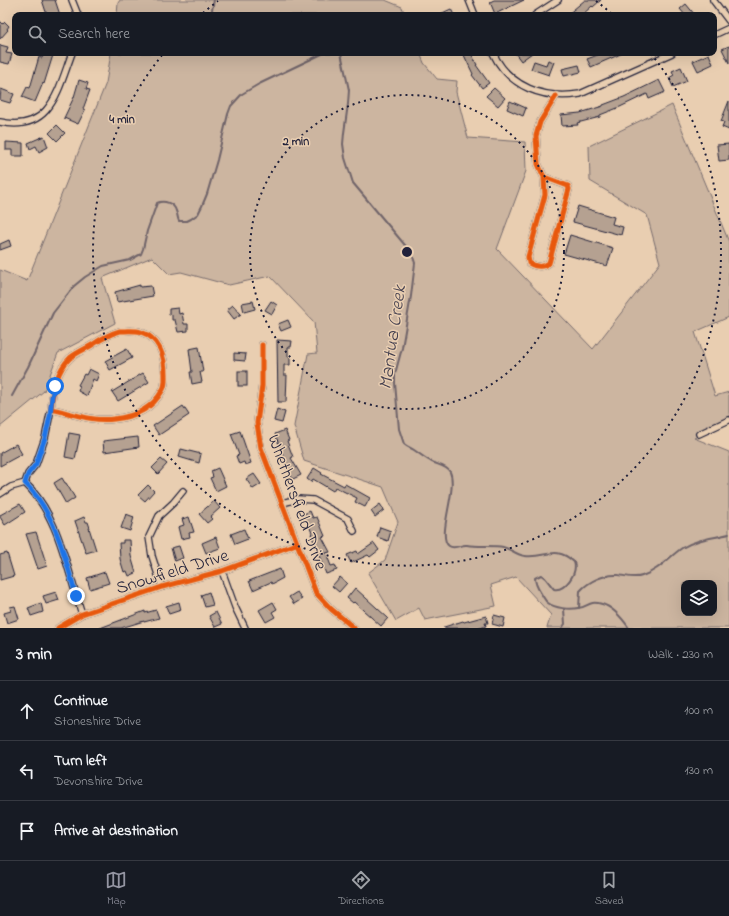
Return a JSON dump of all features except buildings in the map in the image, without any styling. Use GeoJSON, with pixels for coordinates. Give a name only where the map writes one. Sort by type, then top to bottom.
{"type":"FeatureCollection","features":[{"type":"Feature","properties":{"kind":"street"},"geometry":{"type":"LineString","coordinates":[[72,0],[77,12]]}},
{"type":"Feature","properties":{"kind":"street"},"geometry":{"type":"LineString","coordinates":[[469,0],[474,12]]}},
{"type":"Feature","properties":{"kind":"street"},"geometry":{"type":"LineString","coordinates":[[540,12],[558,0]]}},
{"type":"Feature","properties":{"kind":"street"},"geometry":{"type":"LineString","coordinates":[[713,0],[729,21]]}},
{"type":"Feature","properties":{"kind":"street"},"geometry":{"type":"LineString","coordinates":[[717,33],[729,28]]}},
{"type":"Feature","properties":{"kind":"street"},"geometry":{"type":"LineString","coordinates":[[0,122],[11,125],[28,123],[43,114],[54,102],[71,56]]}},
{"type":"Feature","properties":{"kind":"street"},"geometry":{"type":"LineString","coordinates":[[494,56],[505,73],[518,83],[536,92],[556,96],[580,94],[665,56]]}},
{"type":"Feature","properties":{"kind":"street"},"geometry":{"type":"LineString","coordinates":[[544,177],[568,186],[569,189],[548,263],[544,267],[540,267],[529,263],[528,257],[545,195],[544,177],[538,164],[536,136],[540,122],[556,96]]}},
{"type":"Feature","properties":{"kind":"street"},"geometry":{"type":"LineString","coordinates":[[25,483],[28,474],[36,464],[45,438],[52,396],[62,369],[70,358],[111,333],[120,331],[140,332],[150,336],[159,345],[164,362],[165,383],[163,391],[155,400],[139,413],[112,420],[74,416],[51,409]]}},
{"type":"Feature","properties":{"kind":"street","name":"Whethersfield Drive"},"geometry":{"type":"LineString","coordinates":[[262,345],[262,386],[257,423],[258,438],[261,448],[296,544],[316,593],[331,609],[354,628]]}},
{"type":"Feature","properties":{"kind":"street"},"geometry":{"type":"LineString","coordinates":[[699,434],[729,420]]}},
{"type":"Feature","properties":{"kind":"street"},"geometry":{"type":"LineString","coordinates":[[0,494],[11,487],[25,483]]}},
{"type":"Feature","properties":{"kind":"street"},"geometry":{"type":"LineString","coordinates":[[25,483],[40,501],[58,536],[82,614]]}},
{"type":"Feature","properties":{"kind":"street"},"geometry":{"type":"LineString","coordinates":[[162,588],[152,556],[149,537],[159,516],[183,491]]}},
{"type":"Feature","properties":{"kind":"street"},"geometry":{"type":"LineString","coordinates":[[282,503],[298,498],[313,500],[348,519],[354,531]]}},
{"type":"Feature","properties":{"kind":"street","name":"Snowfield Drive"},"geometry":{"type":"LineString","coordinates":[[58,628],[82,614],[162,588],[222,571],[296,544]]}},
{"type":"Feature","properties":{"kind":"street"},"geometry":{"type":"LineString","coordinates":[[222,571],[234,607],[245,628]]}},
{"type":"Feature","properties":{"kind":"shaded area"},"geometry":{"type":"Polygon","coordinates":[[[120,0],[385,0],[402,7],[404,12],[117,12],[118,3],[120,0]]]}},
{"type":"Feature","properties":{"kind":"shaded area"},"geometry":{"type":"Polygon","coordinates":[[[110,56],[421,56],[424,63],[437,79],[457,81],[456,92],[468,138],[525,142],[526,171],[497,249],[593,349],[660,263],[647,215],[590,181],[589,146],[672,105],[729,242],[729,317],[695,332],[715,396],[729,392],[729,420],[694,438],[729,452],[729,628],[547,628],[551,615],[516,577],[491,585],[496,606],[425,620],[419,608],[396,621],[368,573],[385,560],[398,522],[383,487],[304,461],[294,426],[308,354],[317,353],[314,322],[270,276],[229,285],[181,272],[169,274],[152,257],[102,278],[115,323],[58,353],[44,391],[0,427],[0,270],[27,281],[106,83],[110,56]]]}},
{"type":"Feature","properties":{"kind":"waterway","name":"Mantua Creek"},"geometry":{"type":"LineString","coordinates":[[212,12],[214,0]]}},
{"type":"Feature","properties":{"kind":"waterway"},"geometry":{"type":"LineString","coordinates":[[12,396],[28,367],[53,313],[74,286],[103,266],[130,260],[141,254],[157,203],[166,202],[171,204],[177,212],[179,221],[187,221],[198,214],[207,194],[231,106],[242,94],[259,84],[318,56]]}},
{"type":"Feature","properties":{"kind":"waterway","name":"Mantua Creek"},"geometry":{"type":"LineString","coordinates":[[342,56],[349,90],[343,144],[345,158],[353,183],[409,250],[415,263],[402,348],[395,374],[399,429],[405,445],[430,461],[445,467],[450,472],[452,480],[445,533],[446,541],[451,547],[465,545],[499,546],[525,556],[538,556],[550,553],[561,554],[574,562],[574,571],[570,580],[558,589],[554,589],[541,575],[535,578],[537,587],[546,601],[551,605],[566,609],[574,609],[591,603],[606,605],[614,610],[629,628]]}},
{"type":"Feature","properties":{"kind":"waterway"},"geometry":{"type":"LineString","coordinates":[[579,608],[580,591],[597,579],[613,575],[639,577],[648,574],[687,545],[729,534]]}},
{"type":"Feature","properties":{"kind":"waterway"},"geometry":{"type":"LineString","coordinates":[[562,628],[565,624],[564,609]]}},
{"type":"Feature","properties":{"kind":"cycle path"},"geometry":{"type":"LineString","coordinates":[[544,177],[568,186],[569,189],[549,263],[544,266],[539,266],[529,263],[528,257],[545,195],[544,177],[538,164],[536,136],[540,122],[556,96]]}},
{"type":"Feature","properties":{"kind":"cycle path"},"geometry":{"type":"LineString","coordinates":[[120,331],[141,332],[157,343],[160,348],[165,367],[165,381],[163,389],[153,403],[135,414],[106,420],[51,409],[56,382],[65,363],[70,358],[105,337],[120,331]]}},
{"type":"Feature","properties":{"kind":"cycle path"},"geometry":{"type":"LineString","coordinates":[[262,345],[262,386],[257,423],[261,448],[316,593],[331,609],[354,628]]}},
{"type":"Feature","properties":{"kind":"cycle path"},"geometry":{"type":"LineString","coordinates":[[58,628],[82,614],[162,587],[222,571],[296,544]]}},
{"type":"Feature","properties":{"kind":"route"},"geometry":{"type":"LineString","coordinates":[[55,386],[45,438],[36,464],[28,474],[25,483],[36,494],[58,536],[76,596]]}}]}
